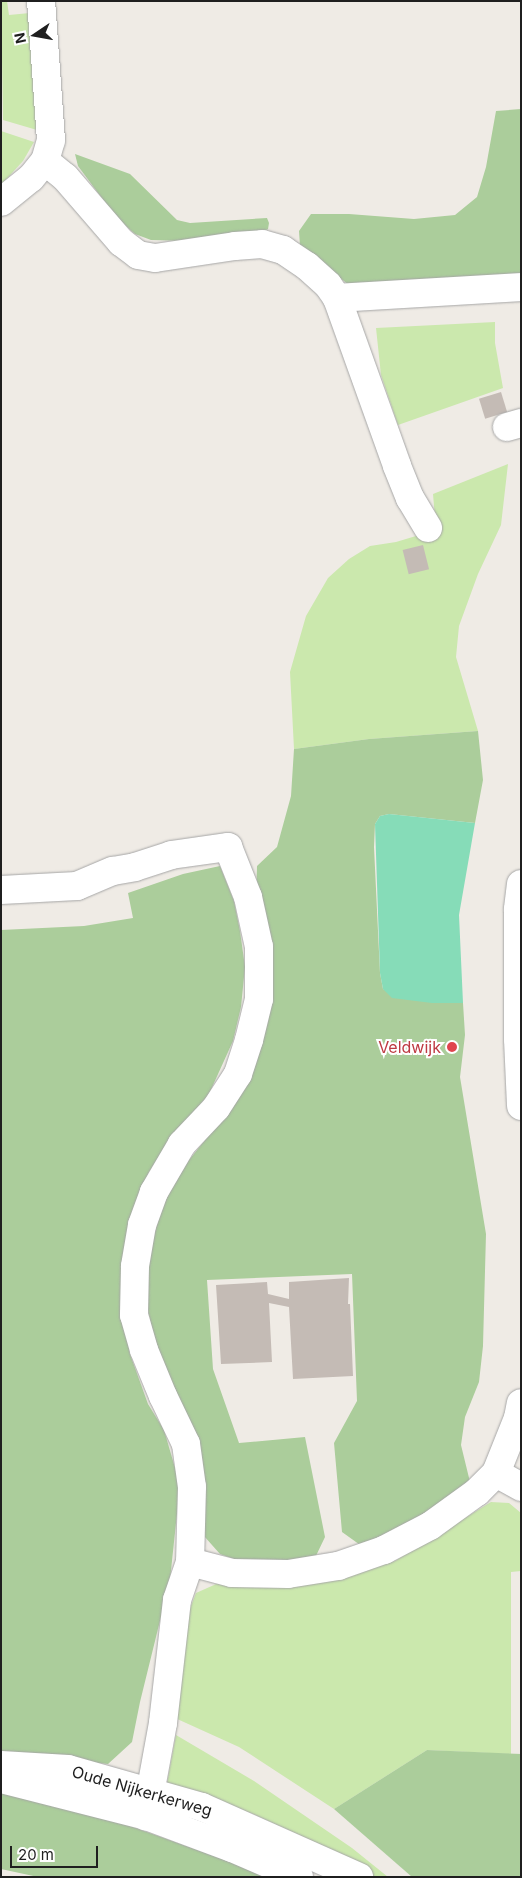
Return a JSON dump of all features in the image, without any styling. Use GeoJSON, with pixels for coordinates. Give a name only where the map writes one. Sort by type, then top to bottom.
{"type":"FeatureCollection","features":[{"type":"Feature","properties":{"kind":"street"},"geometry":{"type":"LineString","coordinates":[[1,202],[31,178],[46,161],[50,140],[40,1]]}},
{"type":"Feature","properties":{"kind":"street"},"geometry":{"type":"LineString","coordinates":[[46,161],[64,177],[121,242],[138,255],[155,258],[262,244],[284,250],[307,266],[328,285],[337,298],[410,498],[428,528]]}},
{"type":"Feature","properties":{"kind":"street"},"geometry":{"type":"LineString","coordinates":[[337,298],[521,288]]}},
{"type":"Feature","properties":{"kind":"street"},"geometry":{"type":"LineString","coordinates":[[1,890],[77,886],[113,871],[135,867],[171,855],[228,847],[248,897],[259,947],[258,998],[250,1040],[238,1074],[216,1108],[182,1144],[154,1192],[142,1225],[135,1266],[134,1315],[144,1350],[186,1444],[192,1487],[190,1562],[177,1600],[163,1723],[148,1804]]}},
{"type":"Feature","properties":{"kind":"street"},"geometry":{"type":"LineString","coordinates":[[521,884],[518,910],[521,1106]]}},
{"type":"Feature","properties":{"kind":"street"},"geometry":{"type":"LineString","coordinates":[[190,1562],[232,1573],[288,1574],[338,1566],[384,1550],[430,1526],[477,1492],[496,1473],[518,1418],[521,1403]]}},
{"type":"Feature","properties":{"kind":"street"},"geometry":{"type":"LineString","coordinates":[[496,1473],[521,1487]]}},
{"type":"Feature","properties":{"kind":"street","name":"Oude Nijkerkerweg"},"geometry":{"type":"LineString","coordinates":[[1,1765],[68,1769],[148,1804],[299,1877]]}},
{"type":"Feature","properties":{"kind":"street","name":"Oude Nijkerkerweg"},"geometry":{"type":"LineString","coordinates":[[1,1779],[148,1804],[202,1807],[358,1877]]}},
{"type":"Feature","properties":{"kind":"green space"},"geometry":{"type":"Polygon","coordinates":[[[1,1],[7,1],[9,15],[30,13],[37,130],[3,120],[1,1]]]}},
{"type":"Feature","properties":{"kind":"green space"},"geometry":{"type":"Polygon","coordinates":[[[521,109],[521,280],[354,289],[300,246],[299,231],[311,214],[349,214],[414,219],[455,215],[477,197],[486,167],[496,111],[521,109]]]}},
{"type":"Feature","properties":{"kind":"green space"},"geometry":{"type":"Polygon","coordinates":[[[1,131],[34,142],[23,161],[1,185],[1,131]]]}},
{"type":"Feature","properties":{"kind":"green space"},"geometry":{"type":"Polygon","coordinates":[[[75,154],[130,174],[177,220],[190,223],[267,218],[269,223],[268,229],[261,233],[188,241],[151,240],[135,234],[116,217],[78,166],[75,154]]]}},
{"type":"Feature","properties":{"kind":"green space"},"geometry":{"type":"Polygon","coordinates":[[[495,322],[495,343],[503,388],[398,425],[381,375],[376,328],[495,322]]]}},
{"type":"Feature","properties":{"kind":"green space"},"geometry":{"type":"Polygon","coordinates":[[[508,464],[501,525],[478,574],[459,626],[456,657],[478,731],[369,739],[294,749],[290,672],[306,616],[328,578],[349,559],[370,546],[396,542],[436,530],[433,494],[508,464]]]}},
{"type":"Feature","properties":{"kind":"green space"},"geometry":{"type":"Polygon","coordinates":[[[478,731],[483,780],[475,823],[389,814],[380,816],[375,824],[374,847],[380,973],[383,989],[416,1000],[463,1003],[465,1035],[460,1077],[486,1234],[483,1346],[479,1382],[465,1417],[461,1445],[470,1482],[410,1527],[363,1547],[342,1532],[334,1443],[357,1401],[352,1274],[207,1280],[213,1369],[239,1443],[305,1437],[325,1537],[314,1560],[242,1562],[220,1554],[204,1536],[203,1463],[196,1437],[156,1350],[147,1305],[148,1256],[164,1201],[189,1160],[231,1108],[251,1074],[257,866],[277,847],[291,796],[294,749],[369,739],[478,731]]]}},
{"type":"Feature","properties":{"kind":"green space"},"geometry":{"type":"Polygon","coordinates":[[[389,814],[475,823],[459,915],[463,1003],[432,1003],[392,998],[383,989],[380,973],[375,824],[380,816],[389,814]]]}},
{"type":"Feature","properties":{"kind":"green space"},"geometry":{"type":"Polygon","coordinates":[[[220,866],[234,901],[240,931],[245,967],[241,1007],[233,1041],[209,1094],[168,1142],[149,1172],[134,1209],[123,1316],[130,1354],[148,1404],[164,1430],[180,1485],[170,1580],[132,1742],[108,1764],[1,1753],[1,930],[84,926],[133,918],[128,893],[183,874],[220,866]]]}},
{"type":"Feature","properties":{"kind":"green space"},"geometry":{"type":"Polygon","coordinates":[[[491,1502],[509,1503],[521,1513],[521,1571],[511,1572],[511,1754],[427,1750],[334,1809],[239,1747],[175,1718],[189,1611],[196,1593],[223,1581],[343,1575],[395,1561],[491,1502]]]}},
{"type":"Feature","properties":{"kind":"green space"},"geometry":{"type":"Polygon","coordinates":[[[176,1735],[254,1781],[352,1848],[388,1877],[372,1877],[321,1845],[253,1814],[167,1783],[176,1735]]]}},
{"type":"Feature","properties":{"kind":"green space"},"geometry":{"type":"Polygon","coordinates":[[[427,1750],[521,1754],[521,1877],[412,1877],[334,1809],[427,1750]]]}},
{"type":"Feature","properties":{"kind":"green space"},"geometry":{"type":"Polygon","coordinates":[[[1,1790],[88,1811],[273,1877],[38,1877],[1,1869],[1,1790]]]}},
{"type":"Feature","properties":{"kind":"building"},"geometry":{"type":"Polygon","coordinates":[[[501,392],[507,412],[485,419],[479,399],[501,392]]]}},
{"type":"Feature","properties":{"kind":"building"},"geometry":{"type":"Polygon","coordinates":[[[423,545],[429,569],[409,574],[403,550],[423,545]]]}},
{"type":"Feature","properties":{"kind":"building"},"geometry":{"type":"Polygon","coordinates":[[[349,1278],[348,1304],[350,1304],[353,1376],[293,1379],[289,1307],[269,1303],[272,1362],[221,1364],[216,1285],[267,1282],[268,1294],[289,1299],[289,1282],[349,1278]]]}},
{"type":"Feature","properties":{"kind":"place","name":"Veldwijk"},"geometry":{"type":"Point","coordinates":[452,1047]}}]}
